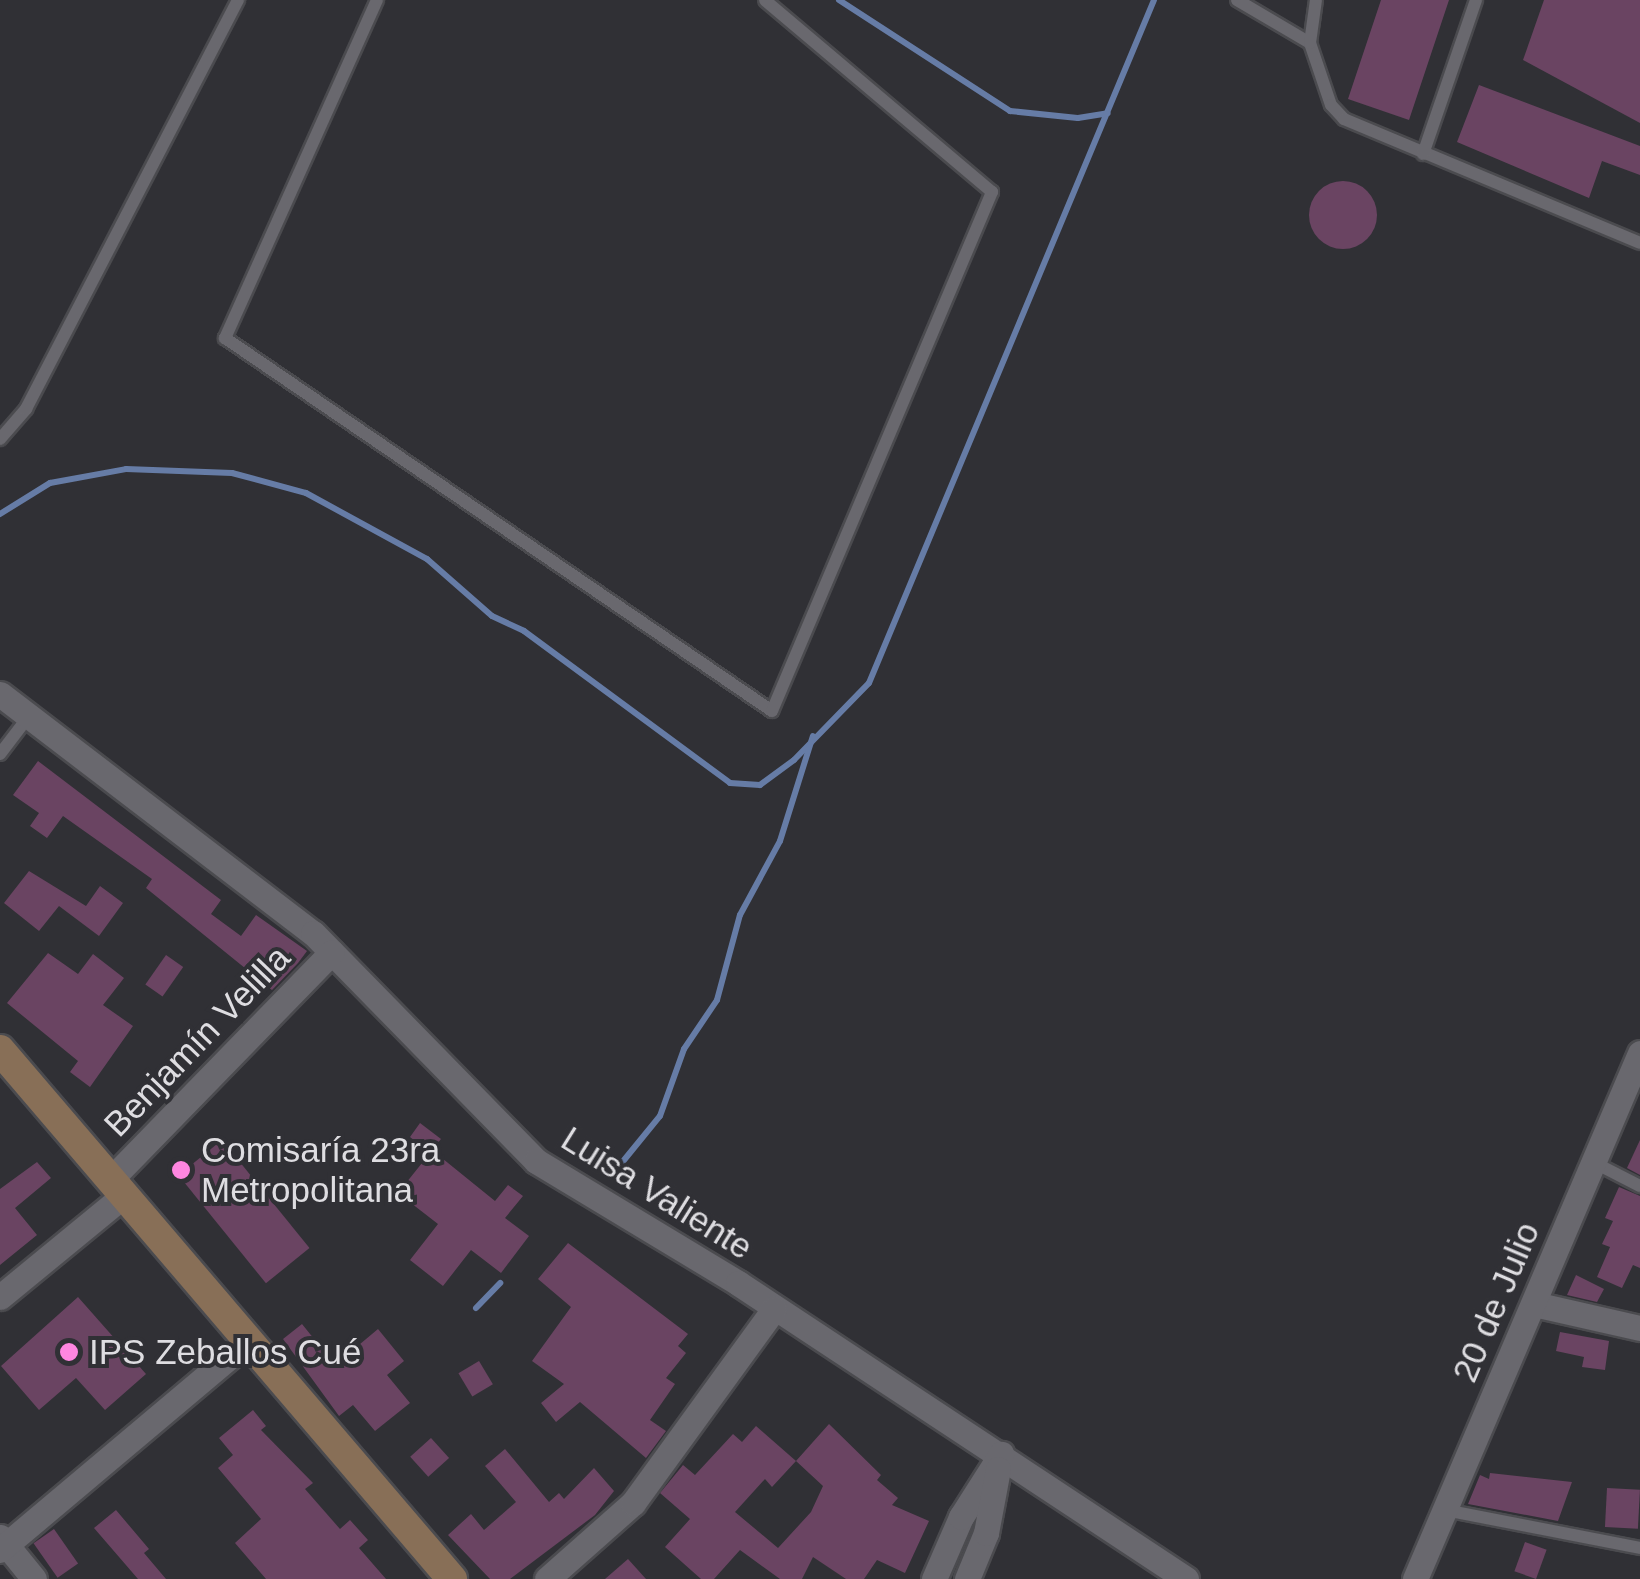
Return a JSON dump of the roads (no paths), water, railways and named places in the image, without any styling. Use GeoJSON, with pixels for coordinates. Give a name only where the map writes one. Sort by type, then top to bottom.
{"type":"FeatureCollection","features":[{"type":"Feature","properties":{"kind":"street","name":"Luisa Valiente"},"geometry":{"type":"LineString","coordinates":[[0,694],[332,952],[536,1161],[1001,1454],[1186,1579]]}},
{"type":"Feature","properties":{"kind":"street","name":"Benjamín Velilla"},"geometry":{"type":"LineString","coordinates":[[0,1297],[118,1186],[332,952]]}},
{"type":"Feature","properties":{"kind":"street"},"geometry":{"type":"LineString","coordinates":[[0,1050],[452,1579]]}},
{"type":"Feature","properties":{"kind":"street","name":"20 de Julio"},"geometry":{"type":"LineString","coordinates":[[1415,1579],[1640,1052]]}},
{"type":"Feature","properties":{"kind":"street"},"geometry":{"type":"LineString","coordinates":[[1534,1304],[1640,1328]]}},
{"type":"Feature","properties":{"kind":"street"},"geometry":{"type":"LineString","coordinates":[[547,1579],[633,1502],[774,1309]]}},
{"type":"Feature","properties":{"kind":"street"},"geometry":{"type":"LineString","coordinates":[[34,1579],[2,1544],[249,1340]]}},
{"type":"Feature","properties":{"kind":"street"},"geometry":{"type":"LineString","coordinates":[[934,1579],[960,1517],[1001,1454]]}},
{"type":"Feature","properties":{"kind":"street"},"geometry":{"type":"LineString","coordinates":[[967,1579],[986,1533],[1001,1454]]}},
{"type":"Feature","properties":{"kind":"lane"},"geometry":{"type":"LineString","coordinates":[[0,440],[26,408],[238,0]]}},
{"type":"Feature","properties":{"kind":"lane"},"geometry":{"type":"LineString","coordinates":[[377,0],[226,338],[772,712],[992,192],[766,0]]}},
{"type":"Feature","properties":{"kind":"lane"},"geometry":{"type":"LineString","coordinates":[[1237,0],[1310,42]]}},
{"type":"Feature","properties":{"kind":"lane"},"geometry":{"type":"LineString","coordinates":[[1316,0],[1310,42],[1331,105],[1344,119],[1640,242]]}},
{"type":"Feature","properties":{"kind":"lane"},"geometry":{"type":"LineString","coordinates":[[1424,154],[1476,0]]}},
{"type":"Feature","properties":{"kind":"lane"},"geometry":{"type":"LineString","coordinates":[[0,754],[29,716]]}},
{"type":"Feature","properties":{"kind":"lane"},"geometry":{"type":"LineString","coordinates":[[1593,1162],[1640,1186]]}},
{"type":"Feature","properties":{"kind":"lane"},"geometry":{"type":"LineString","coordinates":[[1445,1510],[1640,1548]]}},
{"type":"Feature","properties":{"kind":"waterway"},"geometry":{"type":"LineString","coordinates":[[839,0],[1010,111],[1078,118],[1108,113]]}},
{"type":"Feature","properties":{"kind":"waterway"},"geometry":{"type":"LineString","coordinates":[[0,514],[50,483],[126,469],[232,473],[306,493],[427,559],[492,616],[524,631],[730,783],[760,785],[794,760],[869,683],[1154,0]]}},
{"type":"Feature","properties":{"kind":"waterway"},"geometry":{"type":"LineString","coordinates":[[620,1165],[660,1116],[684,1049],[717,1000],[740,915],[780,841],[813,736]]}},
{"type":"Feature","properties":{"kind":"waterway"},"geometry":{"type":"LineString","coordinates":[[476,1308],[500,1283]]}},
{"type":"Feature","properties":{"kind":"place","name":"Comisaría 23ra Metropolitana"},"geometry":{"type":"Point","coordinates":[181,1170]}},
{"type":"Feature","properties":{"kind":"place","name":"IPS Zeballos Cué"},"geometry":{"type":"Point","coordinates":[69,1352]}}]}
